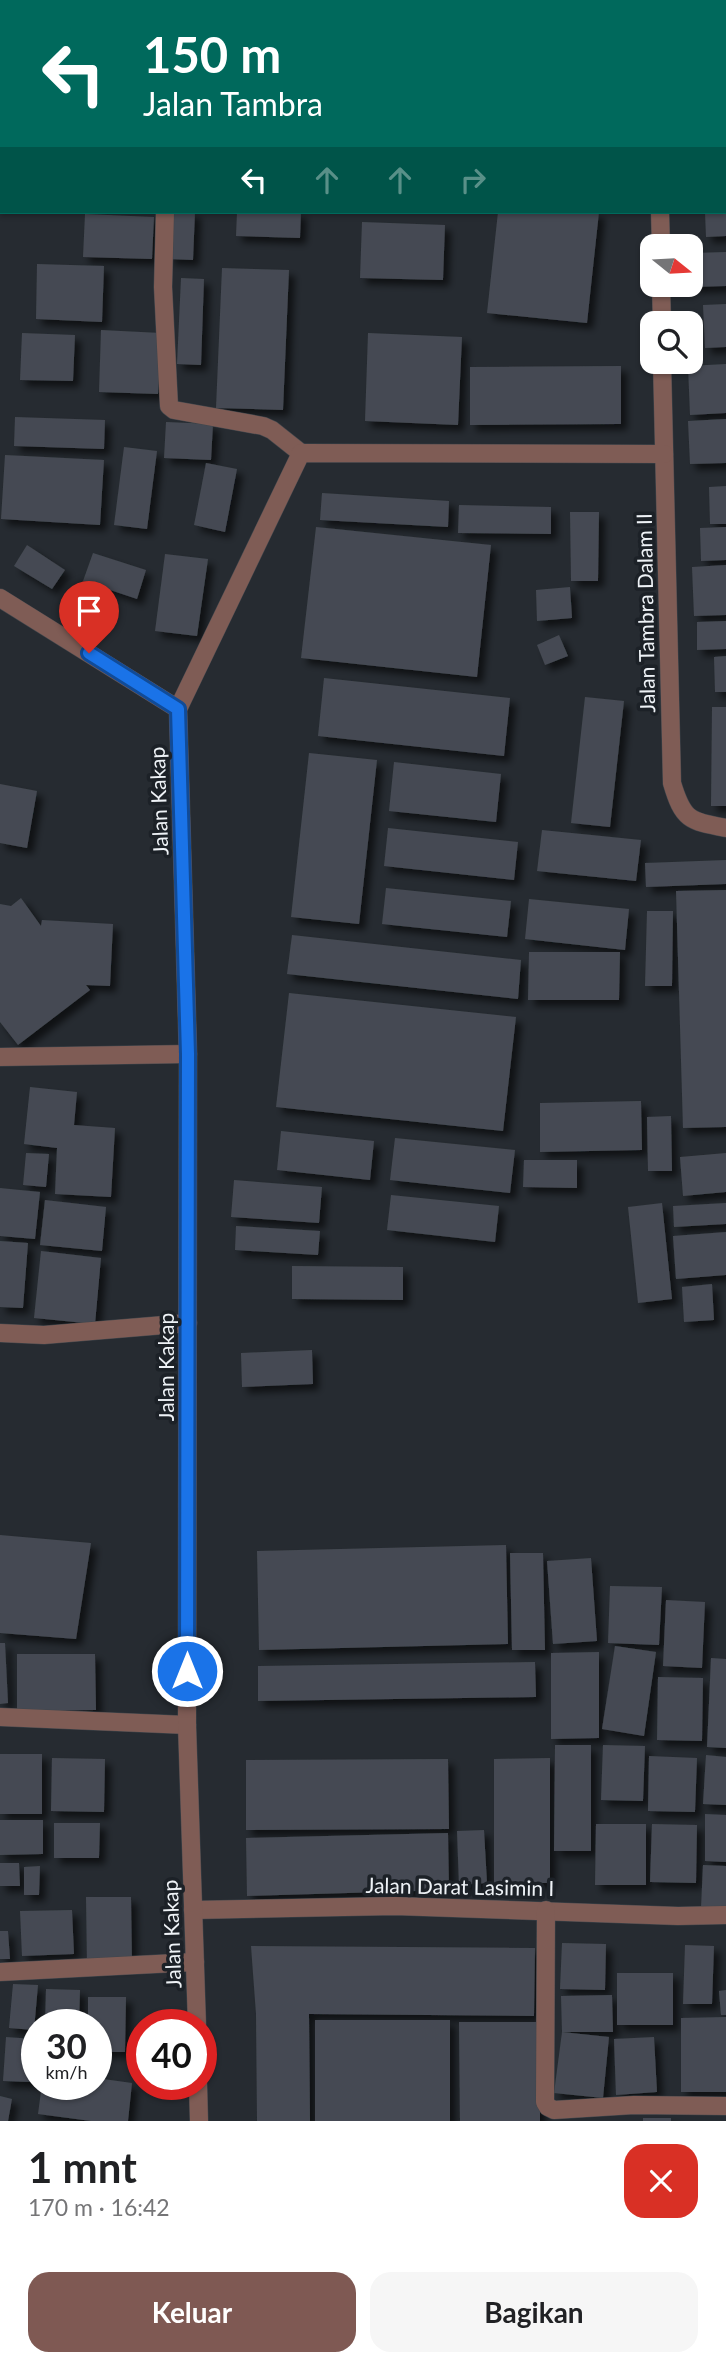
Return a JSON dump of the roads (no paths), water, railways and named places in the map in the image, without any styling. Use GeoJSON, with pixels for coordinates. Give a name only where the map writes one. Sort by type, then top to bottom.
{"type":"FeatureCollection","features":[{"type":"Feature","properties":{"kind":"street"},"geometry":{"type":"LineString","coordinates":[[165,214],[163,288],[169,406],[174,410],[262,426],[272,430],[301,453],[664,454]]}},
{"type":"Feature","properties":{"kind":"street"},"geometry":{"type":"LineString","coordinates":[[660,214],[661,234]]}},
{"type":"Feature","properties":{"kind":"street","name":"Jalan Tambra Dalam II"},"geometry":{"type":"LineString","coordinates":[[662,374],[672,783],[680,809],[700,823],[726,828]]}},
{"type":"Feature","properties":{"kind":"street"},"geometry":{"type":"LineString","coordinates":[[0,597],[178,709],[301,453]]}},
{"type":"Feature","properties":{"kind":"street","name":"Jalan Kakap"},"geometry":{"type":"LineString","coordinates":[[178,709],[188,1054],[187,1725],[196,2009]]}},
{"type":"Feature","properties":{"kind":"street"},"geometry":{"type":"LineString","coordinates":[[0,1057],[188,1054]]}},
{"type":"Feature","properties":{"kind":"street"},"geometry":{"type":"LineString","coordinates":[[0,1333],[44,1335],[188,1323]]}},
{"type":"Feature","properties":{"kind":"street"},"geometry":{"type":"LineString","coordinates":[[0,1717],[187,1725]]}},
{"type":"Feature","properties":{"kind":"street","name":"Jalan Darat Lasimin I"},"geometry":{"type":"LineString","coordinates":[[193,1910],[395,1906],[678,1916],[726,1914]]}},
{"type":"Feature","properties":{"kind":"street"},"geometry":{"type":"LineString","coordinates":[[546,1910],[545,2102],[548,2107],[554,2110],[634,2105],[726,2106]]}},
{"type":"Feature","properties":{"kind":"street"},"geometry":{"type":"LineString","coordinates":[[0,1972],[195,1962]]}},
{"type":"Feature","properties":{"kind":"street"},"geometry":{"type":"LineString","coordinates":[[198,2100],[199,2121]]}}]}
